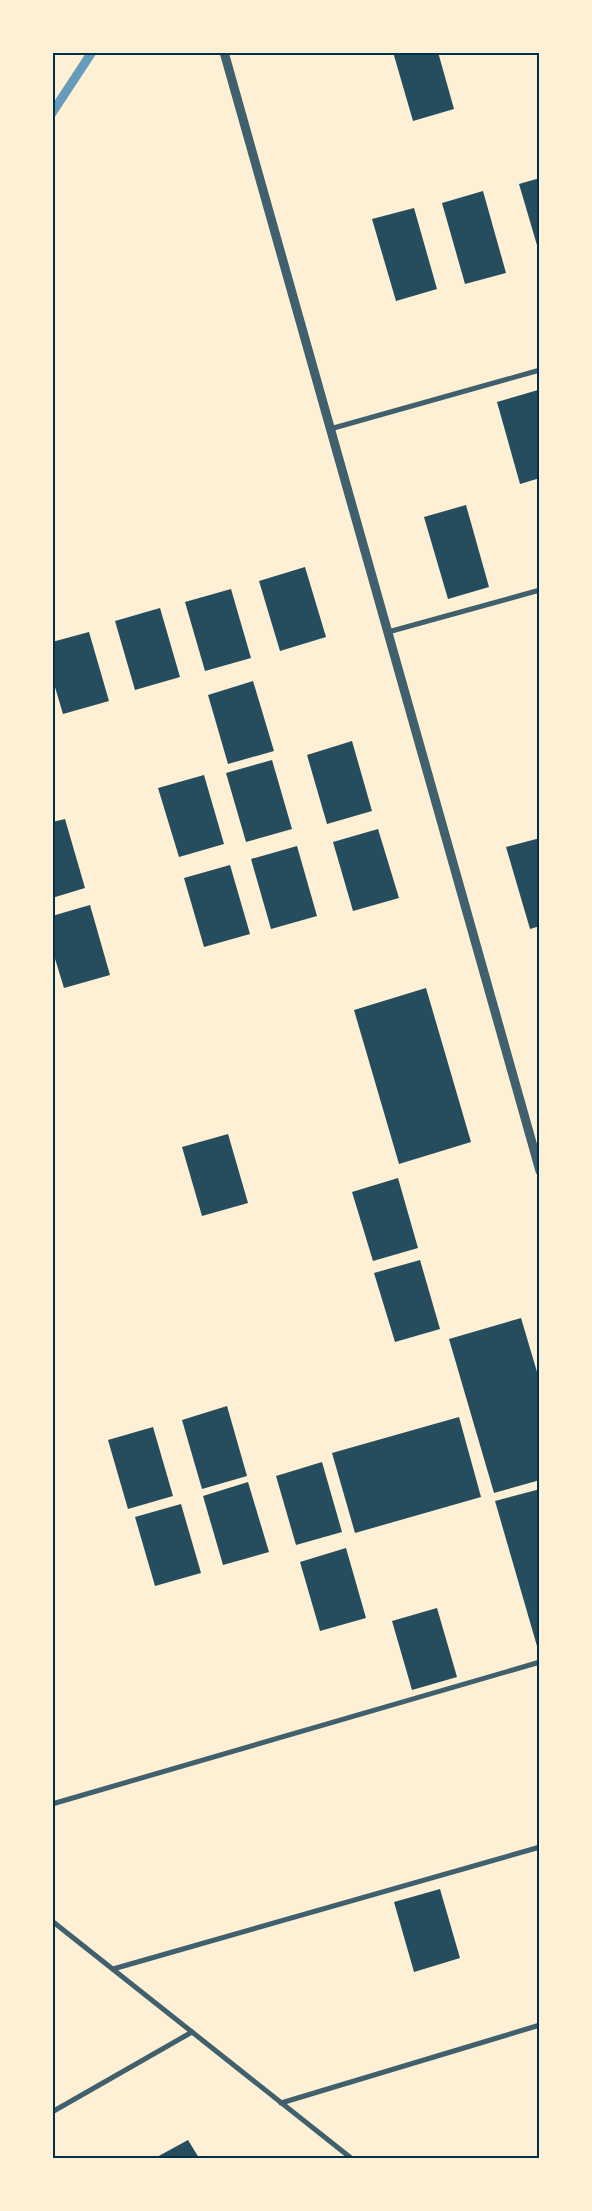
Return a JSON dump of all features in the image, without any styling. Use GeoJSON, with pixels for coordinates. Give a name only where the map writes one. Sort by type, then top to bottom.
{"type":"FeatureCollection","features":[{"type":"Feature","properties":{"kind":"street"},"geometry":{"type":"LineString","coordinates":[[224,52],[540,1171]]}},
{"type":"Feature","properties":{"kind":"street"},"geometry":{"type":"LineString","coordinates":[[330,428],[540,370]]}},
{"type":"Feature","properties":{"kind":"street"},"geometry":{"type":"LineString","coordinates":[[388,632],[540,590]]}},
{"type":"Feature","properties":{"kind":"street"},"geometry":{"type":"LineString","coordinates":[[52,1804],[540,1662]]}},
{"type":"Feature","properties":{"kind":"street"},"geometry":{"type":"LineString","coordinates":[[113,1969],[540,1847]]}},
{"type":"Feature","properties":{"kind":"street"},"geometry":{"type":"LineString","coordinates":[[52,1921],[351,2158]]}},
{"type":"Feature","properties":{"kind":"street"},"geometry":{"type":"LineString","coordinates":[[281,2103],[540,2025]]}},
{"type":"Feature","properties":{"kind":"street"},"geometry":{"type":"LineString","coordinates":[[52,2112],[192,2032]]}},
{"type":"Feature","properties":{"kind":"building"},"geometry":{"type":"Polygon","coordinates":[[[393,52],[438,52],[454,109],[413,121],[393,52]]]}},
{"type":"Feature","properties":{"kind":"building"},"geometry":{"type":"Polygon","coordinates":[[[540,178],[540,252],[539,252],[519,184],[540,178]]]}},
{"type":"Feature","properties":{"kind":"building"},"geometry":{"type":"Polygon","coordinates":[[[483,191],[506,273],[465,284],[442,203],[483,191]]]}},
{"type":"Feature","properties":{"kind":"building"},"geometry":{"type":"Polygon","coordinates":[[[414,208],[437,289],[396,301],[372,219],[414,208]]]}},
{"type":"Feature","properties":{"kind":"building"},"geometry":{"type":"Polygon","coordinates":[[[538,390],[540,478],[520,484],[497,402],[538,390]]]}},
{"type":"Feature","properties":{"kind":"building"},"geometry":{"type":"Polygon","coordinates":[[[466,505],[489,587],[448,599],[424,517],[466,505]]]}},
{"type":"Feature","properties":{"kind":"building"},"geometry":{"type":"Polygon","coordinates":[[[305,567],[326,637],[280,651],[259,581],[305,567]]]}},
{"type":"Feature","properties":{"kind":"building"},"geometry":{"type":"Polygon","coordinates":[[[231,589],[251,658],[205,671],[185,602],[231,589]]]}},
{"type":"Feature","properties":{"kind":"building"},"geometry":{"type":"Polygon","coordinates":[[[160,608],[180,677],[135,690],[115,621],[160,608]]]}},
{"type":"Feature","properties":{"kind":"building"},"geometry":{"type":"Polygon","coordinates":[[[89,632],[109,701],[63,714],[52,677],[52,642],[89,632]]]}},
{"type":"Feature","properties":{"kind":"building"},"geometry":{"type":"Polygon","coordinates":[[[253,681],[274,751],[228,764],[208,695],[253,681]]]}},
{"type":"Feature","properties":{"kind":"building"},"geometry":{"type":"Polygon","coordinates":[[[352,741],[372,811],[327,824],[307,755],[352,741]]]}},
{"type":"Feature","properties":{"kind":"building"},"geometry":{"type":"Polygon","coordinates":[[[272,760],[292,829],[246,842],[226,773],[272,760]]]}},
{"type":"Feature","properties":{"kind":"building"},"geometry":{"type":"Polygon","coordinates":[[[204,775],[224,844],[179,857],[158,788],[204,775]]]}},
{"type":"Feature","properties":{"kind":"building"},"geometry":{"type":"Polygon","coordinates":[[[65,819],[85,888],[52,898],[52,822],[65,819]]]}},
{"type":"Feature","properties":{"kind":"building"},"geometry":{"type":"Polygon","coordinates":[[[378,829],[399,898],[353,911],[333,842],[378,829]]]}},
{"type":"Feature","properties":{"kind":"building"},"geometry":{"type":"Polygon","coordinates":[[[540,838],[540,926],[530,929],[506,847],[540,838]]]}},
{"type":"Feature","properties":{"kind":"building"},"geometry":{"type":"Polygon","coordinates":[[[297,846],[317,916],[271,929],[251,859],[297,846]]]}},
{"type":"Feature","properties":{"kind":"building"},"geometry":{"type":"Polygon","coordinates":[[[230,865],[250,934],[204,947],[184,878],[230,865]]]}},
{"type":"Feature","properties":{"kind":"building"},"geometry":{"type":"Polygon","coordinates":[[[90,905],[110,975],[64,988],[52,949],[52,916],[90,905]]]}},
{"type":"Feature","properties":{"kind":"building"},"geometry":{"type":"Polygon","coordinates":[[[426,988],[471,1142],[399,1164],[354,1010],[426,988]]]}},
{"type":"Feature","properties":{"kind":"building"},"geometry":{"type":"Polygon","coordinates":[[[228,1134],[248,1203],[202,1216],[182,1147],[228,1134]]]}},
{"type":"Feature","properties":{"kind":"building"},"geometry":{"type":"Polygon","coordinates":[[[398,1178],[418,1248],[373,1261],[352,1192],[398,1178]]]}},
{"type":"Feature","properties":{"kind":"building"},"geometry":{"type":"Polygon","coordinates":[[[420,1260],[440,1329],[395,1342],[374,1273],[420,1260]]]}},
{"type":"Feature","properties":{"kind":"building"},"geometry":{"type":"Polygon","coordinates":[[[521,1318],[540,1382],[540,1480],[494,1493],[449,1339],[521,1318]]]}},
{"type":"Feature","properties":{"kind":"building"},"geometry":{"type":"Polygon","coordinates":[[[227,1406],[247,1476],[202,1489],[182,1420],[227,1406]]]}},
{"type":"Feature","properties":{"kind":"building"},"geometry":{"type":"Polygon","coordinates":[[[459,1417],[481,1497],[355,1533],[332,1453],[459,1417]]]}},
{"type":"Feature","properties":{"kind":"building"},"geometry":{"type":"Polygon","coordinates":[[[153,1427],[173,1496],[128,1509],[108,1440],[153,1427]]]}},
{"type":"Feature","properties":{"kind":"building"},"geometry":{"type":"Polygon","coordinates":[[[322,1462],[342,1532],[296,1545],[276,1476],[322,1462]]]}},
{"type":"Feature","properties":{"kind":"building"},"geometry":{"type":"Polygon","coordinates":[[[248,1482],[269,1552],[223,1565],[203,1496],[248,1482]]]}},
{"type":"Feature","properties":{"kind":"building"},"geometry":{"type":"Polygon","coordinates":[[[540,1489],[540,1653],[539,1653],[495,1501],[540,1489]]]}},
{"type":"Feature","properties":{"kind":"building"},"geometry":{"type":"Polygon","coordinates":[[[181,1504],[201,1573],[155,1586],[135,1517],[181,1504]]]}},
{"type":"Feature","properties":{"kind":"building"},"geometry":{"type":"Polygon","coordinates":[[[346,1548],[366,1618],[320,1631],[300,1562],[346,1548]]]}},
{"type":"Feature","properties":{"kind":"building"},"geometry":{"type":"Polygon","coordinates":[[[437,1608],[457,1677],[412,1690],[392,1621],[437,1608]]]}},
{"type":"Feature","properties":{"kind":"building"},"geometry":{"type":"Polygon","coordinates":[[[440,1889],[460,1958],[414,1972],[394,1902],[440,1889]]]}},
{"type":"Feature","properties":{"kind":"building"},"geometry":{"type":"Polygon","coordinates":[[[188,2140],[199,2158],[155,2158],[188,2140]]]}},
{"type":"Feature","properties":{"kind":"waterway"},"geometry":{"type":"LineString","coordinates":[[52,113],[92,52]]}}]}
